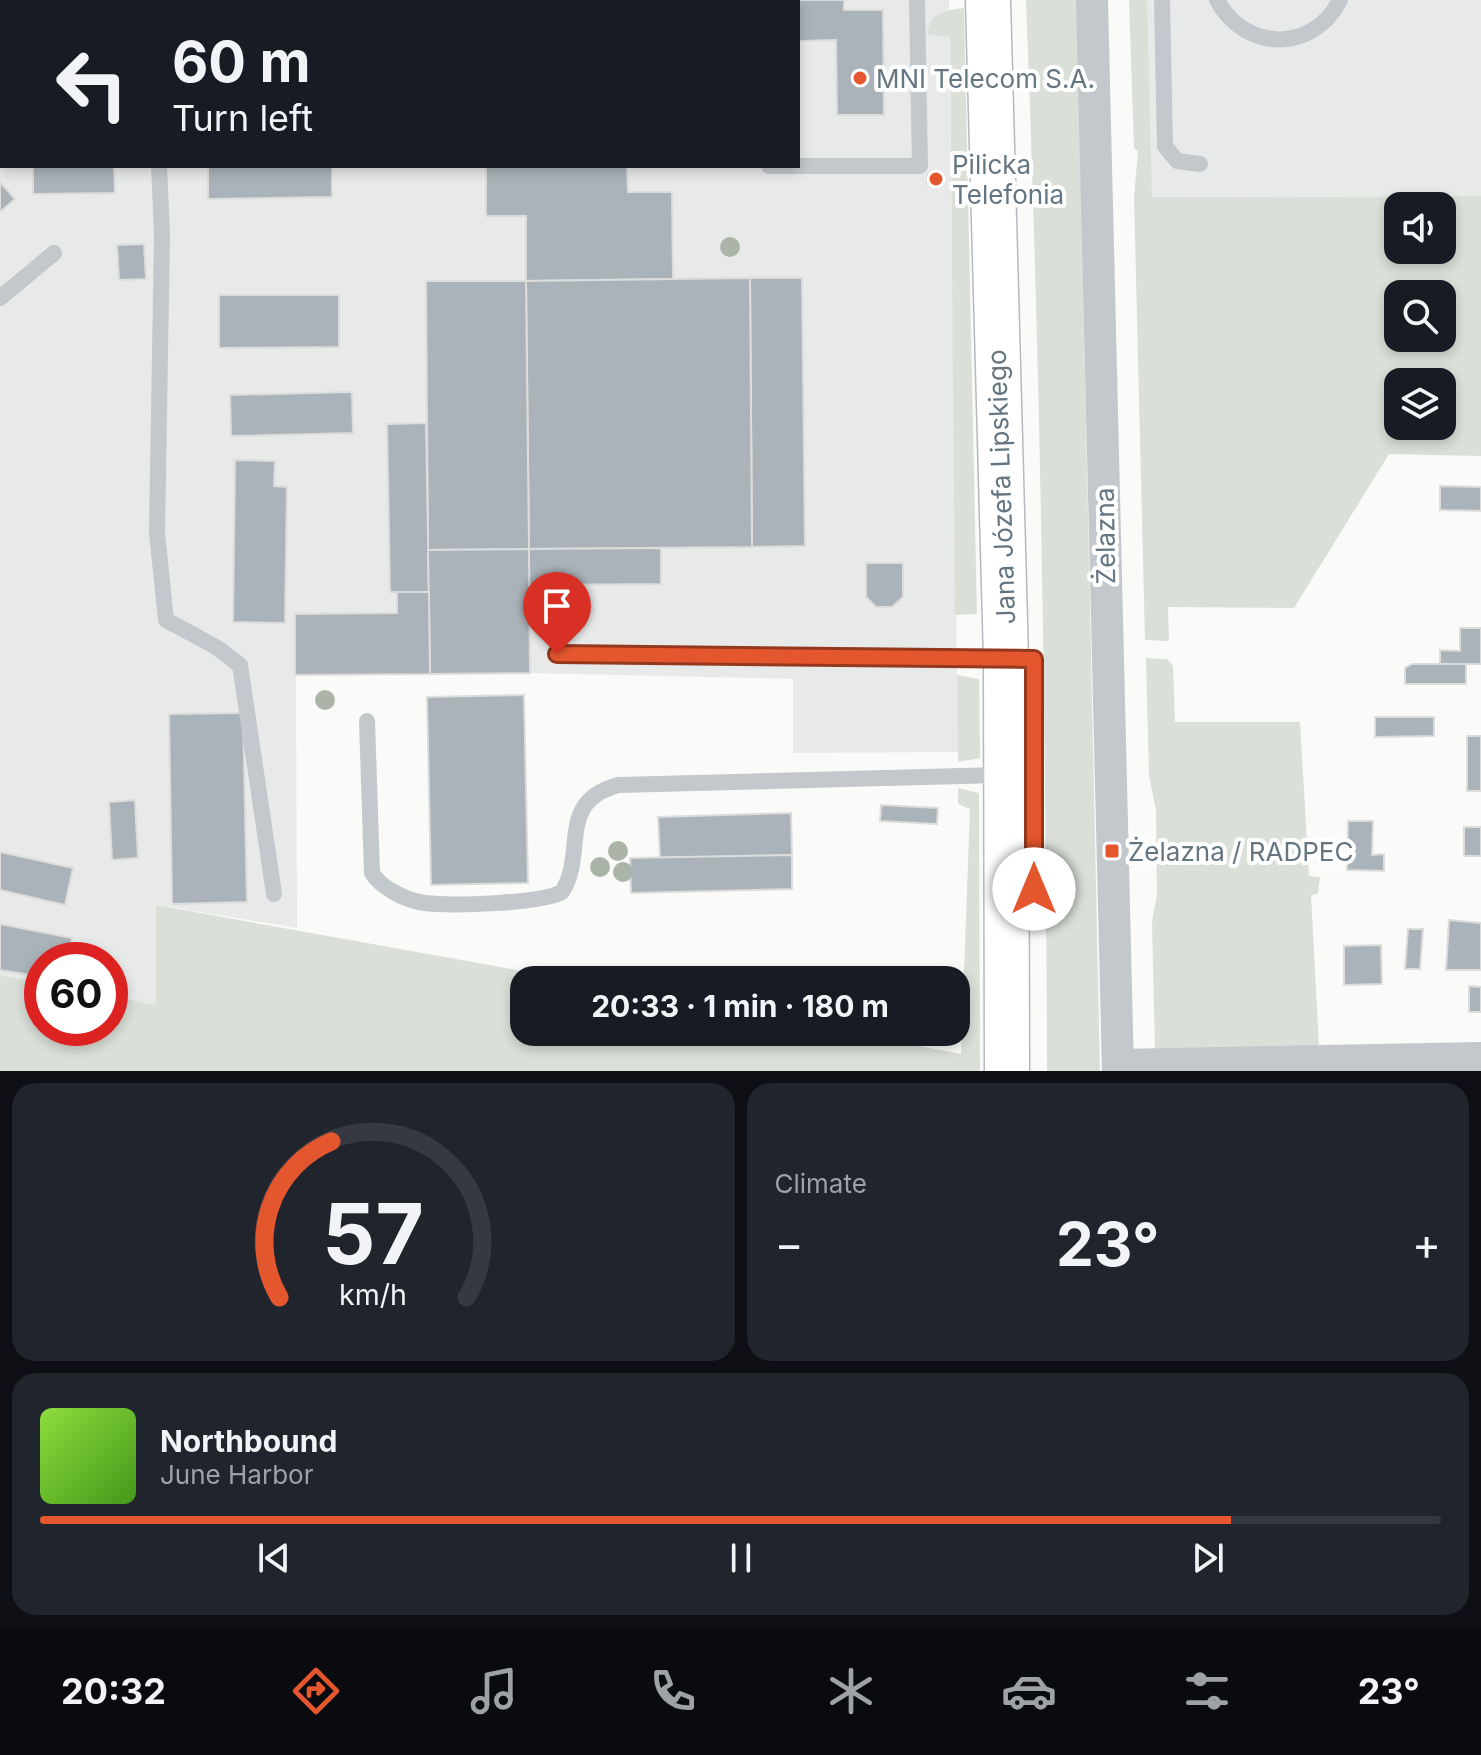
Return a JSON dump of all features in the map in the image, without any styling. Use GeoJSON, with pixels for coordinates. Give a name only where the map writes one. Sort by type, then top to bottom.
{"type":"FeatureCollection","features":[{"type":"Feature","properties":{"kind":"main road","name":"Jana Józefa Lipskiego"},"geometry":{"type":"LineString","coordinates":[[988,0],[1020,659]]}},
{"type":"Feature","properties":{"kind":"main road","name":"Jana Józefa Lipskiego"},"geometry":{"type":"LineString","coordinates":[[1007,1071],[1020,775],[1016,0]]}},
{"type":"Feature","properties":{"kind":"main road","name":"Jana Józefa Lipskiego"},"geometry":{"type":"LineString","coordinates":[[1020,775],[1034,1071]]}},
{"type":"Feature","properties":{"kind":"street","name":"Żelazna"},"geometry":{"type":"LineString","coordinates":[[1092,0],[1118,1068]]}},
{"type":"Feature","properties":{"kind":"street"},"geometry":{"type":"LineString","coordinates":[[1118,1068],[1481,1058]]}},
{"type":"Feature","properties":{"kind":"lane"},"geometry":{"type":"LineString","coordinates":[[800,166],[920,166],[917,0]]}},
{"type":"Feature","properties":{"kind":"lane"},"geometry":{"type":"LineString","coordinates":[[1162,0],[1165,146],[1177,161],[1200,164]]}},
{"type":"Feature","properties":{"kind":"lane"},"geometry":{"type":"LineString","coordinates":[[1217,0],[1237,26],[1266,40],[1282,41],[1312,32],[1325,22],[1340,0]]}},
{"type":"Feature","properties":{"kind":"lane"},"geometry":{"type":"LineString","coordinates":[[159,168],[162,234],[157,533],[166,620],[216,647],[240,665],[274,894]]}},
{"type":"Feature","properties":{"kind":"lane"},"geometry":{"type":"LineString","coordinates":[[0,298],[54,253]]}},
{"type":"Feature","properties":{"kind":"lane"},"geometry":{"type":"LineString","coordinates":[[557,654],[1020,659]]}},
{"type":"Feature","properties":{"kind":"lane"},"geometry":{"type":"LineString","coordinates":[[367,721],[372,873],[383,886],[425,903],[543,900],[562,892],[573,870],[578,818],[595,794],[618,785],[1020,775]]}},
{"type":"Feature","properties":{"kind":"shaded area"},"geometry":{"type":"Polygon","coordinates":[[[800,0],[949,0],[958,752],[793,753],[793,679],[530,673],[296,675],[297,928],[157,905],[156,1005],[128,1000],[128,942],[24,942],[24,980],[0,975],[0,168],[800,168],[800,0]]]}},
{"type":"Feature","properties":{"kind":"shaded area"},"geometry":{"type":"Polygon","coordinates":[[[1026,0],[1077,0],[1100,1071],[1047,1071],[1041,536],[1026,0]]]}},
{"type":"Feature","properties":{"kind":"shaded area"},"geometry":{"type":"Polygon","coordinates":[[[1129,0],[1147,0],[1152,197],[1384,196],[1384,264],[1456,264],[1456,196],[1481,196],[1481,456],[1389,454],[1294,608],[1168,607],[1169,641],[1145,640],[1134,198],[1138,151],[1134,148],[1129,0]]]}},
{"type":"Feature","properties":{"kind":"shaded area"},"geometry":{"type":"Polygon","coordinates":[[[1142,0],[1481,0],[1481,196],[1456,196],[1456,192],[1384,192],[1384,196],[1146,197],[1142,0]]]}},
{"type":"Feature","properties":{"kind":"shaded area"},"geometry":{"type":"Polygon","coordinates":[[[964,8],[977,614],[955,615],[950,37],[927,34],[935,17],[964,8]]]}},
{"type":"Feature","properties":{"kind":"shaded area"},"geometry":{"type":"Polygon","coordinates":[[[1146,658],[1167,659],[1173,666],[1175,722],[1300,722],[1309,876],[1320,877],[1318,894],[1311,895],[1319,1047],[1155,1050],[1152,921],[1157,894],[1156,810],[1149,776],[1146,658]]]}},
{"type":"Feature","properties":{"kind":"shaded area"},"geometry":{"type":"Polygon","coordinates":[[[957,675],[979,679],[980,758],[958,762],[957,675]]]}},
{"type":"Feature","properties":{"kind":"shaded area"},"geometry":{"type":"Polygon","coordinates":[[[958,788],[979,793],[980,1071],[0,1071],[0,975],[24,980],[24,1046],[128,1046],[128,1000],[156,1005],[156,905],[510,969],[510,1046],[919,1046],[961,1054],[961,1046],[970,1046],[970,966],[964,966],[970,809],[958,804],[958,788]]]}},
{"type":"Feature","properties":{"kind":"building","name":"MNI Telecom S.A."},"geometry":{"type":"Polygon","coordinates":[[[800,0],[844,0],[844,10],[883,10],[884,115],[837,115],[836,40],[800,41],[800,0]]]}},
{"type":"Feature","properties":{"kind":"building"},"geometry":{"type":"Polygon","coordinates":[[[33,168],[114,168],[115,193],[33,194],[33,168]]]}},
{"type":"Feature","properties":{"kind":"building"},"geometry":{"type":"Polygon","coordinates":[[[208,168],[332,168],[332,197],[208,199],[208,168]]]}},
{"type":"Feature","properties":{"kind":"building"},"geometry":{"type":"Polygon","coordinates":[[[486,168],[627,168],[628,192],[672,192],[673,279],[526,281],[526,216],[486,216],[486,168]]]}},
{"type":"Feature","properties":{"kind":"building","name":"Pilicka Telefonia"},"geometry":{"type":"Polygon","coordinates":[[[927,174],[944,175],[943,185],[927,184],[927,174]]]}},
{"type":"Feature","properties":{"kind":"building"},"geometry":{"type":"Polygon","coordinates":[[[0,182],[15,199],[0,212],[0,182]]]}},
{"type":"Feature","properties":{"kind":"building"},"geometry":{"type":"Polygon","coordinates":[[[144,244],[146,279],[119,280],[117,245],[144,244]]]}},
{"type":"Feature","properties":{"kind":"building"},"geometry":{"type":"Polygon","coordinates":[[[750,278],[802,278],[805,546],[752,547],[750,278]]]}},
{"type":"Feature","properties":{"kind":"building"},"geometry":{"type":"Polygon","coordinates":[[[750,278],[752,547],[529,549],[526,281],[750,278]]]}},
{"type":"Feature","properties":{"kind":"building"},"geometry":{"type":"Polygon","coordinates":[[[426,281],[526,281],[529,549],[428,550],[426,281]]]}},
{"type":"Feature","properties":{"kind":"building"},"geometry":{"type":"Polygon","coordinates":[[[219,295],[339,295],[339,347],[219,348],[219,295]]]}},
{"type":"Feature","properties":{"kind":"building"},"geometry":{"type":"Polygon","coordinates":[[[352,392],[353,433],[231,436],[230,395],[352,392]]]}},
{"type":"Feature","properties":{"kind":"building"},"geometry":{"type":"Polygon","coordinates":[[[426,423],[429,592],[390,592],[387,424],[426,423]]]}},
{"type":"Feature","properties":{"kind":"building"},"geometry":{"type":"Polygon","coordinates":[[[235,460],[275,461],[274,486],[287,487],[285,623],[233,622],[235,460]]]}},
{"type":"Feature","properties":{"kind":"building"},"geometry":{"type":"Polygon","coordinates":[[[1440,486],[1481,487],[1481,511],[1440,510],[1440,486]]]}},
{"type":"Feature","properties":{"kind":"building"},"geometry":{"type":"Polygon","coordinates":[[[661,548],[661,584],[529,585],[529,549],[661,548]]]}},
{"type":"Feature","properties":{"kind":"building"},"geometry":{"type":"Polygon","coordinates":[[[529,549],[530,673],[430,674],[428,550],[529,549]]]}},
{"type":"Feature","properties":{"kind":"building"},"geometry":{"type":"Polygon","coordinates":[[[866,563],[903,563],[903,597],[892,607],[876,607],[866,597],[866,563]]]}},
{"type":"Feature","properties":{"kind":"building"},"geometry":{"type":"Polygon","coordinates":[[[397,592],[429,592],[430,674],[295,675],[295,614],[397,613],[397,592]]]}},
{"type":"Feature","properties":{"kind":"building"},"geometry":{"type":"Polygon","coordinates":[[[1460,628],[1481,628],[1481,664],[1440,664],[1440,650],[1460,651],[1460,628]]]}},
{"type":"Feature","properties":{"kind":"building"},"geometry":{"type":"Polygon","coordinates":[[[1412,664],[1466,664],[1466,684],[1405,684],[1405,668],[1412,664]]]}},
{"type":"Feature","properties":{"kind":"building"},"geometry":{"type":"Polygon","coordinates":[[[524,695],[528,883],[431,885],[427,697],[524,695]]]}},
{"type":"Feature","properties":{"kind":"building"},"geometry":{"type":"Polygon","coordinates":[[[243,713],[247,902],[172,904],[169,714],[243,713]]]}},
{"type":"Feature","properties":{"kind":"building"},"geometry":{"type":"Polygon","coordinates":[[[1375,717],[1434,717],[1434,736],[1375,737],[1375,717]]]}},
{"type":"Feature","properties":{"kind":"building"},"geometry":{"type":"Polygon","coordinates":[[[1467,736],[1481,736],[1481,791],[1467,791],[1467,736]]]}},
{"type":"Feature","properties":{"kind":"building"},"geometry":{"type":"Polygon","coordinates":[[[135,800],[138,858],[112,860],[109,802],[135,800]]]}},
{"type":"Feature","properties":{"kind":"building"},"geometry":{"type":"Polygon","coordinates":[[[881,805],[938,808],[937,824],[880,821],[881,805]]]}},
{"type":"Feature","properties":{"kind":"building"},"geometry":{"type":"Polygon","coordinates":[[[791,813],[792,855],[660,858],[658,817],[791,813]]]}},
{"type":"Feature","properties":{"kind":"building"},"geometry":{"type":"Polygon","coordinates":[[[1348,821],[1373,821],[1372,855],[1384,854],[1384,871],[1347,870],[1348,821]]]}},
{"type":"Feature","properties":{"kind":"building"},"geometry":{"type":"Polygon","coordinates":[[[1464,827],[1481,827],[1481,856],[1464,856],[1464,827]]]}},
{"type":"Feature","properties":{"kind":"building"},"geometry":{"type":"Polygon","coordinates":[[[0,852],[73,868],[65,905],[0,890],[0,852]]]}},
{"type":"Feature","properties":{"kind":"building"},"geometry":{"type":"Polygon","coordinates":[[[792,855],[792,889],[631,893],[630,858],[792,855]]]}},
{"type":"Feature","properties":{"kind":"building"},"geometry":{"type":"Polygon","coordinates":[[[1449,920],[1481,923],[1481,970],[1446,970],[1449,920]]]}},
{"type":"Feature","properties":{"kind":"building"},"geometry":{"type":"Polygon","coordinates":[[[0,924],[72,938],[71,942],[24,942],[24,974],[0,970],[0,924]]]}},
{"type":"Feature","properties":{"kind":"building"},"geometry":{"type":"Polygon","coordinates":[[[1408,929],[1423,929],[1420,969],[1405,969],[1408,929]]]}},
{"type":"Feature","properties":{"kind":"building"},"geometry":{"type":"Polygon","coordinates":[[[1381,945],[1382,984],[1344,985],[1344,946],[1381,945]]]}},
{"type":"Feature","properties":{"kind":"building"},"geometry":{"type":"Polygon","coordinates":[[[1469,986],[1481,987],[1481,1012],[1469,1012],[1469,986]]]}},
{"type":"Feature","properties":{"kind":"place","name":"MNI Telecom S.A."},"geometry":{"type":"Point","coordinates":[860,78]}},
{"type":"Feature","properties":{"kind":"place","name":"Pilicka Telefonia"},"geometry":{"type":"Point","coordinates":[936,179]}},
{"type":"Feature","properties":{"kind":"place","name":"Żelazna / RADPEC"},"geometry":{"type":"Point","coordinates":[1112,851]}},
{"type":"Feature","properties":{"kind":"route"},"geometry":{"type":"LineString","coordinates":[[557,654],[1034,659],[1034,889]]}}]}
